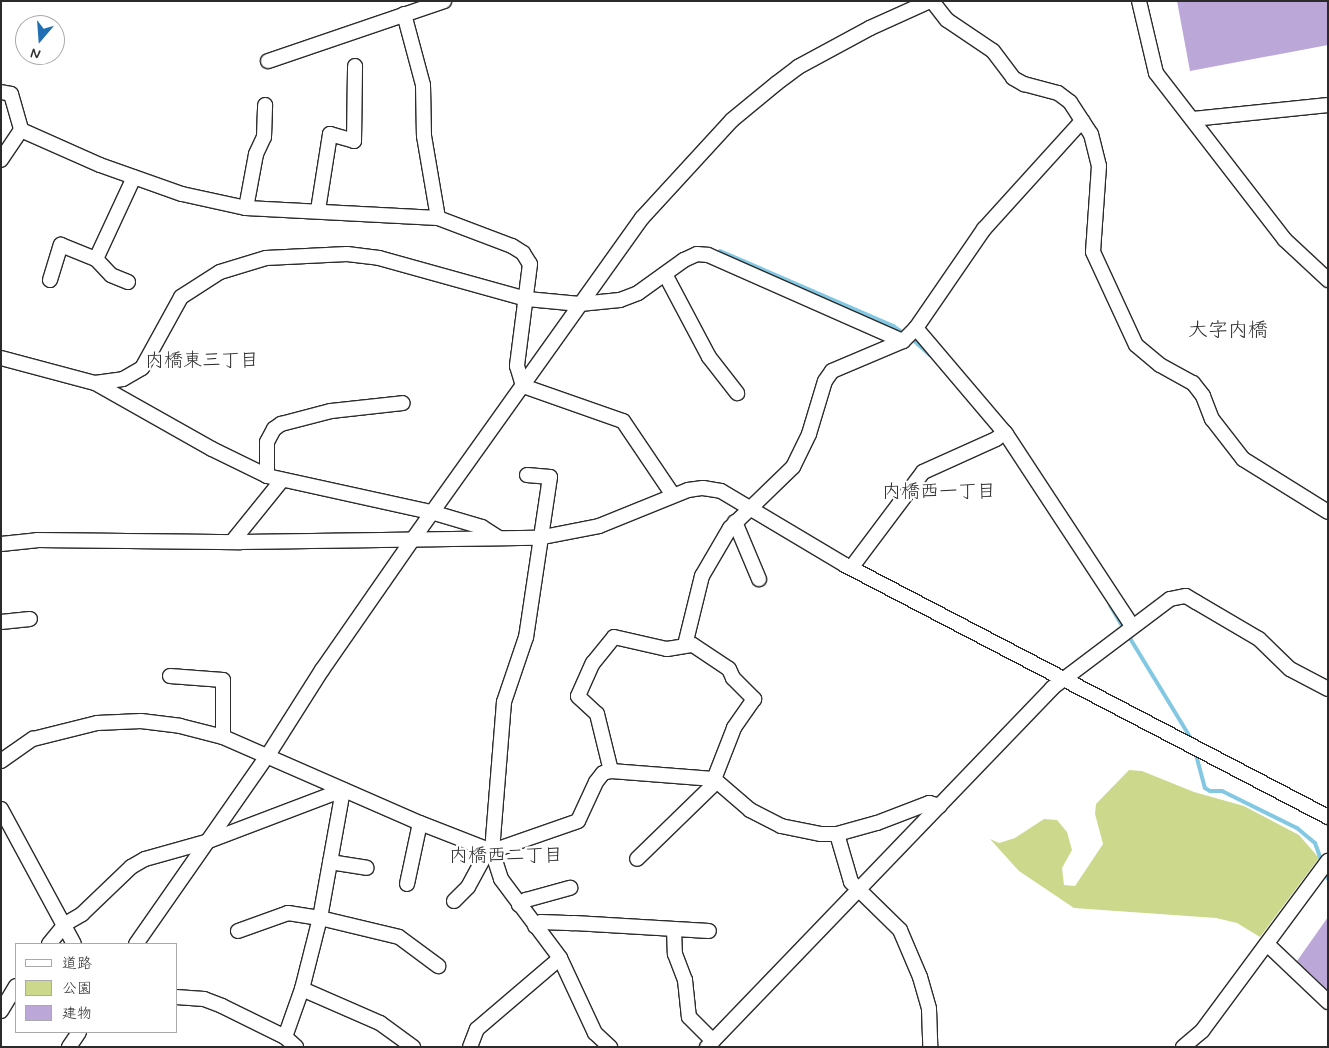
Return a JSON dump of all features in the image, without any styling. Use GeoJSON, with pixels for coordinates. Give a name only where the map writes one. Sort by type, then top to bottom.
{"type":"FeatureCollection","features":[{"type":"Feature","properties":{"kind":"street"},"geometry":{"type":"LineString","coordinates":[[268,61],[444,1]]}},
{"type":"Feature","properties":{"kind":"street"},"geometry":{"type":"LineString","coordinates":[[137,943],[268,756],[322,670],[431,512],[642,218],[732,120],[798,67],[870,28],[931,1],[947,20],[993,51],[1014,78],[1024,84],[1058,93],[1070,102],[1091,134],[1099,166],[1093,252],[1125,327],[1136,345],[1160,365],[1193,383],[1212,419],[1243,459],[1328,512]]}},
{"type":"Feature","properties":{"kind":"street"},"geometry":{"type":"LineString","coordinates":[[1139,1],[1156,73],[1285,240],[1328,280]]}},
{"type":"Feature","properties":{"kind":"street"},"geometry":{"type":"LineString","coordinates":[[404,14],[423,85],[424,136],[438,218]]}},
{"type":"Feature","properties":{"kind":"street"},"geometry":{"type":"LineString","coordinates":[[318,210],[330,134],[354,141],[355,66]]}},
{"type":"Feature","properties":{"kind":"street"},"geometry":{"type":"LineString","coordinates":[[1,92],[11,94],[21,130],[1,160]]}},
{"type":"Feature","properties":{"kind":"street"},"geometry":{"type":"LineString","coordinates":[[246,208],[256,154],[264,137],[265,105]]}},
{"type":"Feature","properties":{"kind":"street"},"geometry":{"type":"LineString","coordinates":[[1193,119],[1328,105]]}},
{"type":"Feature","properties":{"kind":"street"},"geometry":{"type":"LineString","coordinates":[[685,645],[702,576],[735,522],[793,467],[809,434],[825,381],[832,371],[903,340],[916,328],[984,229],[1082,121]]}},
{"type":"Feature","properties":{"kind":"street"},"geometry":{"type":"LineString","coordinates":[[21,130],[175,192],[246,208],[318,210],[438,218],[523,253],[530,264],[517,366],[523,386]]}},
{"type":"Feature","properties":{"kind":"street"},"geometry":{"type":"LineString","coordinates":[[96,260],[134,177]]}},
{"type":"Feature","properties":{"kind":"street"},"geometry":{"type":"LineString","coordinates":[[50,280],[61,245],[96,260],[111,275],[128,282]]}},
{"type":"Feature","properties":{"kind":"street"},"geometry":{"type":"LineString","coordinates":[[96,383],[124,379],[142,368],[181,297],[220,272],[266,258],[347,254],[379,258],[527,299],[580,304],[620,300],[638,293],[697,254],[708,255],[903,340]]}},
{"type":"Feature","properties":{"kind":"street"},"geometry":{"type":"LineString","coordinates":[[665,274],[710,357],[737,392]]}},
{"type":"Feature","properties":{"kind":"street"},"geometry":{"type":"LineString","coordinates":[[916,328],[1004,432],[1132,626]]}},
{"type":"Feature","properties":{"kind":"street"},"geometry":{"type":"LineString","coordinates":[[1,358],[96,383],[212,449],[267,476],[431,512],[482,527],[500,538]]}},
{"type":"Feature","properties":{"kind":"street"},"geometry":{"type":"LineString","coordinates":[[523,386],[623,421],[673,495]]}},
{"type":"Feature","properties":{"kind":"street"},"geometry":{"type":"LineString","coordinates":[[267,476],[267,442],[274,429],[281,424],[331,411],[403,403]]}},
{"type":"Feature","properties":{"kind":"street"},"geometry":{"type":"LineString","coordinates":[[851,568],[924,472],[996,440],[1004,432]]}},
{"type":"Feature","properties":{"kind":"street"},"geometry":{"type":"LineString","coordinates":[[454,901],[472,880],[490,851],[504,702],[526,637],[538,538],[550,477],[527,474]]}},
{"type":"Feature","properties":{"kind":"street"},"geometry":{"type":"LineString","coordinates":[[232,542],[282,480]]}},
{"type":"Feature","properties":{"kind":"street"},"geometry":{"type":"LineString","coordinates":[[1,544],[37,540],[232,542],[538,538],[599,526],[673,495],[703,488],[721,491],[851,568],[1328,817]]}},
{"type":"Feature","properties":{"kind":"street"},"geometry":{"type":"LineString","coordinates":[[735,522],[759,579]]}},
{"type":"Feature","properties":{"kind":"street"},"geometry":{"type":"LineString","coordinates":[[674,929],[675,954],[685,980],[689,1017],[710,1044],[1065,679],[1132,626],[1170,599],[1186,596],[1259,639],[1290,669],[1328,689]]}},
{"type":"Feature","properties":{"kind":"street"},"geometry":{"type":"LineString","coordinates":[[1,622],[30,620]]}},
{"type":"Feature","properties":{"kind":"street"},"geometry":{"type":"LineString","coordinates":[[611,770],[597,714],[578,696],[593,663],[614,637],[667,649],[685,645],[706,650],[729,669],[754,699],[734,728],[712,787],[637,859]]}},
{"type":"Feature","properties":{"kind":"street"},"geometry":{"type":"LineString","coordinates":[[170,676],[222,680],[223,737]]}},
{"type":"Feature","properties":{"kind":"street"},"geometry":{"type":"LineString","coordinates":[[1,761],[33,739],[97,723],[141,721],[180,726],[223,737],[420,823],[490,851],[578,821],[596,782],[603,772],[611,770],[714,779],[750,810],[781,826],[837,834],[929,803],[940,806]]}},
{"type":"Feature","properties":{"kind":"street"},"geometry":{"type":"LineString","coordinates":[[50,943],[65,924],[82,914],[131,867],[164,852],[206,842],[343,790]]}},
{"type":"Feature","properties":{"kind":"street"},"geometry":{"type":"LineString","coordinates":[[285,1037],[302,989],[320,918],[343,790]]}},
{"type":"Feature","properties":{"kind":"street"},"geometry":{"type":"LineString","coordinates":[[1,809],[65,924],[74,943]]}},
{"type":"Feature","properties":{"kind":"street"},"geometry":{"type":"LineString","coordinates":[[407,884],[420,823]]}},
{"type":"Feature","properties":{"kind":"street"},"geometry":{"type":"LineString","coordinates":[[837,834],[850,882],[862,889],[900,930],[928,1009],[930,1047]]}},
{"type":"Feature","properties":{"kind":"street"},"geometry":{"type":"LineString","coordinates":[[490,851],[501,879],[560,958],[595,1033],[610,1047]]}},
{"type":"Feature","properties":{"kind":"street"},"geometry":{"type":"LineString","coordinates":[[1183,1047],[1202,1031],[1268,945],[1328,861]]}},
{"type":"Feature","properties":{"kind":"street"},"geometry":{"type":"LineString","coordinates":[[330,862],[367,868]]}},
{"type":"Feature","properties":{"kind":"street"},"geometry":{"type":"LineString","coordinates":[[519,905],[526,900],[570,888]]}},
{"type":"Feature","properties":{"kind":"street"},"geometry":{"type":"LineString","coordinates":[[238,931],[288,913],[320,918],[399,937],[438,966]]}},
{"type":"Feature","properties":{"kind":"street"},"geometry":{"type":"LineString","coordinates":[[535,926],[541,922],[709,931]]}},
{"type":"Feature","properties":{"kind":"street"},"geometry":{"type":"LineString","coordinates":[[1268,945],[1328,1002]]}},
{"type":"Feature","properties":{"kind":"street"},"geometry":{"type":"LineString","coordinates":[[470,1047],[477,1029],[560,958]]}},
{"type":"Feature","properties":{"kind":"street"},"geometry":{"type":"LineString","coordinates":[[1,1011],[15,988]]}},
{"type":"Feature","properties":{"kind":"street"},"geometry":{"type":"LineString","coordinates":[[302,989],[380,1023],[413,1047]]}},
{"type":"Feature","properties":{"kind":"street"},"geometry":{"type":"LineString","coordinates":[[178,998],[204,999],[285,1037],[296,1047]]}},
{"type":"Feature","properties":{"kind":"street"},"geometry":{"type":"LineString","coordinates":[[70,1047],[77,1033]]}},
{"type":"Feature","properties":{"kind":"green space"},"geometry":{"type":"Polygon","coordinates":[[[1129,770],[1142,771],[1194,792],[1244,806],[1299,835],[1319,858],[1260,937],[1237,923],[1216,918],[1074,908],[1019,871],[990,839],[999,843],[1015,838],[1044,819],[1057,820],[1067,832],[1072,850],[1062,868],[1064,885],[1075,886],[1103,844],[1095,814],[1096,804],[1129,770]]]}},
{"type":"Feature","properties":{"kind":"building"},"geometry":{"type":"Polygon","coordinates":[[[1177,1],[1328,1],[1328,45],[1190,71],[1177,1]]]}},
{"type":"Feature","properties":{"kind":"building"},"geometry":{"type":"Polygon","coordinates":[[[1328,917],[1328,990],[1297,961],[1328,917]]]}},
{"type":"Feature","properties":{"kind":"waterway"},"geometry":{"type":"LineString","coordinates":[[720,251],[893,326],[905,334]]}},
{"type":"Feature","properties":{"kind":"waterway"},"geometry":{"type":"LineString","coordinates":[[911,338],[930,355]]}},
{"type":"Feature","properties":{"kind":"waterway"},"geometry":{"type":"LineString","coordinates":[[1110,605],[1124,629]]}},
{"type":"Feature","properties":{"kind":"waterway"},"geometry":{"type":"LineString","coordinates":[[1128,635],[1193,742]]}},
{"type":"Feature","properties":{"kind":"waterway"},"geometry":{"type":"LineString","coordinates":[[1195,751],[1205,788],[1210,791],[1222,791],[1297,828],[1315,843],[1322,862]]}},
{"type":"Feature","properties":{"kind":"waterway"},"geometry":{"type":"LineString","coordinates":[[1325,871],[1328,879]]}},
{"type":"Feature","properties":{"kind":"district","name":"大字内橋"},"geometry":{"type":"Point","coordinates":[1228,330]}},
{"type":"Feature","properties":{"kind":"district","name":"内橋東三丁目"},"geometry":{"type":"Point","coordinates":[202,361]}},
{"type":"Feature","properties":{"kind":"district","name":"内橋西一丁目"},"geometry":{"type":"Point","coordinates":[939,492]}},
{"type":"Feature","properties":{"kind":"district","name":"内橋西二丁目"},"geometry":{"type":"Point","coordinates":[506,856]}}]}
